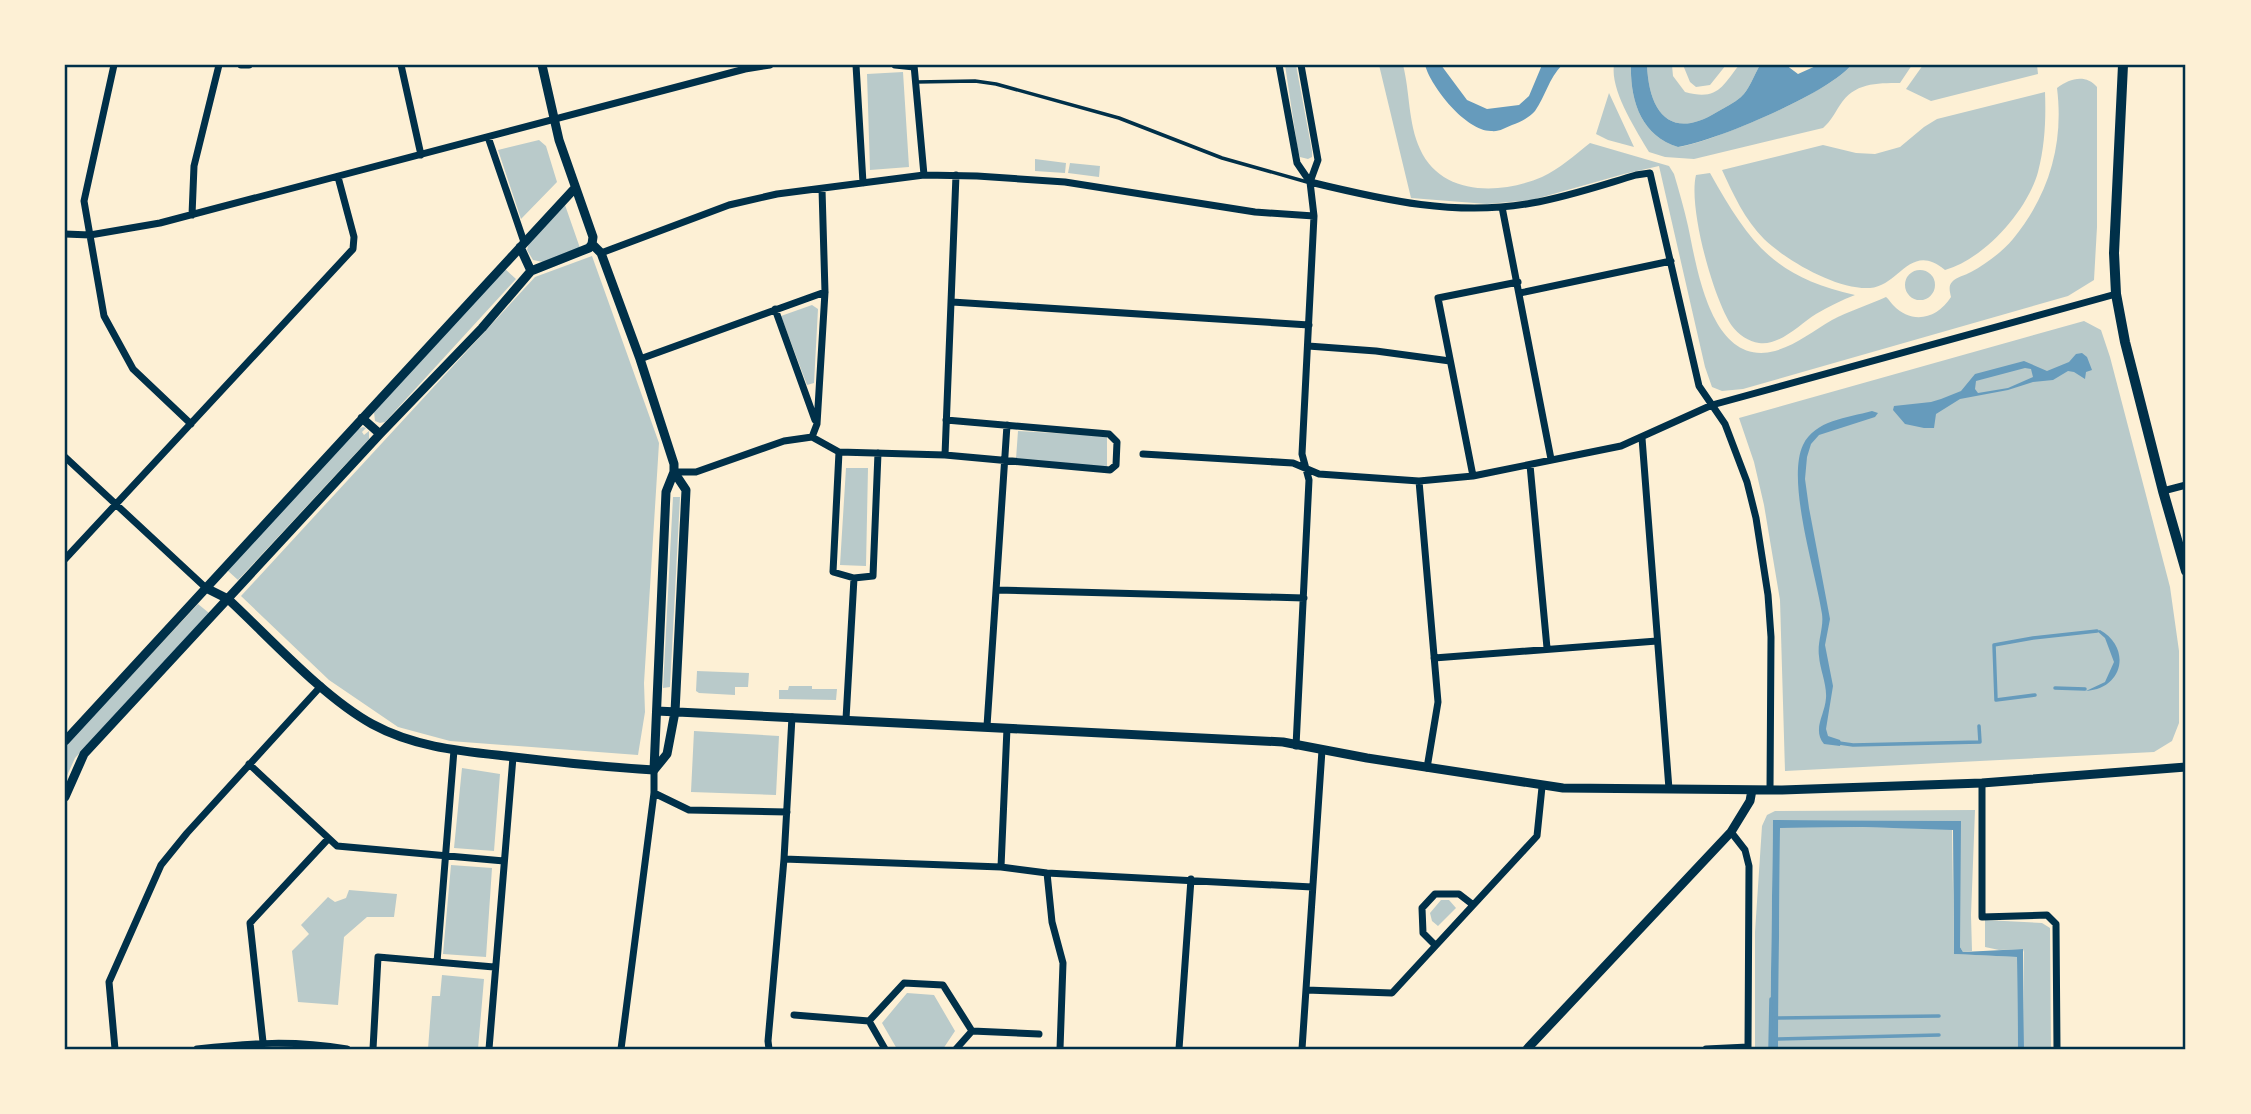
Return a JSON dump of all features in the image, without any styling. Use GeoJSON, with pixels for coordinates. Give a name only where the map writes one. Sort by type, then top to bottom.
{"type":"FeatureCollection","features":[{"type":"Feature","properties":{"kind":"main road"},"geometry":{"type":"LineString","coordinates":[[2123,65],[2114,253],[2116,294],[2125,342],[2186,571]]}},
{"type":"Feature","properties":{"kind":"street"},"geometry":{"type":"LineString","coordinates":[[114,65],[84,201],[104,316],[133,369],[191,424]]}},
{"type":"Feature","properties":{"kind":"street"},"geometry":{"type":"LineString","coordinates":[[192,215],[194,166],[219,65]]}},
{"type":"Feature","properties":{"kind":"street"},"geometry":{"type":"LineString","coordinates":[[241,65],[249,65]]}},
{"type":"Feature","properties":{"kind":"street"},"geometry":{"type":"LineString","coordinates":[[401,65],[421,155]]}},
{"type":"Feature","properties":{"kind":"street"},"geometry":{"type":"LineString","coordinates":[[65,797],[84,754],[380,434],[482,328],[531,271],[589,248],[592,244],[593,237],[554,119],[542,65]]}},
{"type":"Feature","properties":{"kind":"street"},"geometry":{"type":"LineString","coordinates":[[65,234],[90,234],[160,223],[745,67],[770,65]]}},
{"type":"Feature","properties":{"kind":"street"},"geometry":{"type":"LineString","coordinates":[[856,65],[863,183]]}},
{"type":"Feature","properties":{"kind":"street"},"geometry":{"type":"LineString","coordinates":[[895,65],[914,66],[924,175]]}},
{"type":"Feature","properties":{"kind":"street"},"geometry":{"type":"LineString","coordinates":[[1279,65],[1297,163],[1310,182],[1418,206],[1477,209],[1533,203],[1648,172],[1652,176],[1699,386],[1725,424],[1737,452],[1762,553],[1771,637],[1770,790]]}},
{"type":"Feature","properties":{"kind":"street"},"geometry":{"type":"LineString","coordinates":[[1296,746],[1309,480],[1303,453],[1314,216],[1310,182],[1318,160],[1301,65]]}},
{"type":"Feature","properties":{"kind":"street"},"geometry":{"type":"LineString","coordinates":[[488,137],[531,271]]}},
{"type":"Feature","properties":{"kind":"street"},"geometry":{"type":"LineString","coordinates":[[601,253],[729,205],[777,194],[924,175],[1065,182],[1255,212],[1314,216]]}},
{"type":"Feature","properties":{"kind":"street"},"geometry":{"type":"LineString","coordinates":[[945,455],[956,175]]}},
{"type":"Feature","properties":{"kind":"street"},"geometry":{"type":"LineString","coordinates":[[65,559],[353,248],[354,237],[338,177]]}},
{"type":"Feature","properties":{"kind":"street"},"geometry":{"type":"LineString","coordinates":[[65,741],[575,188]]}},
{"type":"Feature","properties":{"kind":"street"},"geometry":{"type":"LineString","coordinates":[[812,437],[817,424],[825,292],[822,189]]}},
{"type":"Feature","properties":{"kind":"street"},"geometry":{"type":"LineString","coordinates":[[1503,207],[1551,459]]}},
{"type":"Feature","properties":{"kind":"street"},"geometry":{"type":"LineString","coordinates":[[592,244],[601,253],[640,359],[674,464],[674,472],[666,492],[654,793],[621,1049]]}},
{"type":"Feature","properties":{"kind":"street"},"geometry":{"type":"LineString","coordinates":[[1520,293],[1671,261]]}},
{"type":"Feature","properties":{"kind":"street"},"geometry":{"type":"LineString","coordinates":[[1473,476],[1438,298],[1517,282]]}},
{"type":"Feature","properties":{"kind":"street"},"geometry":{"type":"LineString","coordinates":[[640,359],[825,292]]}},
{"type":"Feature","properties":{"kind":"street"},"geometry":{"type":"LineString","coordinates":[[1143,454],[1293,463],[1319,474],[1419,481],[1473,476],[1622,446],[1712,405],[2116,294]]}},
{"type":"Feature","properties":{"kind":"street"},"geometry":{"type":"LineString","coordinates":[[952,302],[1309,325]]}},
{"type":"Feature","properties":{"kind":"street"},"geometry":{"type":"LineString","coordinates":[[775,309],[817,424]]}},
{"type":"Feature","properties":{"kind":"street"},"geometry":{"type":"LineString","coordinates":[[1308,346],[1376,351],[1450,361]]}},
{"type":"Feature","properties":{"kind":"street"},"geometry":{"type":"LineString","coordinates":[[362,418],[380,434]]}},
{"type":"Feature","properties":{"kind":"street"},"geometry":{"type":"LineString","coordinates":[[674,472],[696,472],[784,441],[812,437],[839,453],[945,455],[1110,470],[1116,465],[1118,442],[1109,434],[946,420]]}},
{"type":"Feature","properties":{"kind":"street"},"geometry":{"type":"LineString","coordinates":[[987,726],[1007,425]]}},
{"type":"Feature","properties":{"kind":"street"},"geometry":{"type":"LineString","coordinates":[[1642,438],[1669,789]]}},
{"type":"Feature","properties":{"kind":"street"},"geometry":{"type":"LineString","coordinates":[[839,453],[832,572],[855,578],[873,576],[878,453]]}},
{"type":"Feature","properties":{"kind":"street"},"geometry":{"type":"LineString","coordinates":[[1118,453],[1128,453]]}},
{"type":"Feature","properties":{"kind":"street"},"geometry":{"type":"LineString","coordinates":[[65,457],[206,588],[228,598],[321,686],[372,724],[419,743],[454,750],[587,766],[654,770]]}},
{"type":"Feature","properties":{"kind":"street"},"geometry":{"type":"LineString","coordinates":[[1531,465],[1547,648]]}},
{"type":"Feature","properties":{"kind":"street"},"geometry":{"type":"LineString","coordinates":[[654,770],[667,754],[675,712],[686,490],[674,472]]}},
{"type":"Feature","properties":{"kind":"street"},"geometry":{"type":"LineString","coordinates":[[1419,481],[1438,702],[1427,768]]}},
{"type":"Feature","properties":{"kind":"street"},"geometry":{"type":"LineString","coordinates":[[2163,491],[2186,485]]}},
{"type":"Feature","properties":{"kind":"street"},"geometry":{"type":"LineString","coordinates":[[846,719],[855,578]]}},
{"type":"Feature","properties":{"kind":"street"},"geometry":{"type":"LineString","coordinates":[[996,590],[1304,598]]}},
{"type":"Feature","properties":{"kind":"street"},"geometry":{"type":"LineString","coordinates":[[1434,658],[1657,641]]}},
{"type":"Feature","properties":{"kind":"street"},"geometry":{"type":"LineString","coordinates":[[115,1049],[109,982],[161,865],[321,686]]}},
{"type":"Feature","properties":{"kind":"street"},"geometry":{"type":"LineString","coordinates":[[657,711],[1283,742],[1542,787],[1770,790],[1982,783],[2186,767]]}},
{"type":"Feature","properties":{"kind":"street"},"geometry":{"type":"LineString","coordinates":[[769,1049],[792,717]]}},
{"type":"Feature","properties":{"kind":"street"},"geometry":{"type":"LineString","coordinates":[[1001,867],[1007,728]]}},
{"type":"Feature","properties":{"kind":"street"},"geometry":{"type":"LineString","coordinates":[[437,962],[454,750]]}},
{"type":"Feature","properties":{"kind":"street"},"geometry":{"type":"LineString","coordinates":[[1302,1049],[1322,750]]}},
{"type":"Feature","properties":{"kind":"street"},"geometry":{"type":"LineString","coordinates":[[489,1049],[513,757]]}},
{"type":"Feature","properties":{"kind":"street"},"geometry":{"type":"LineString","coordinates":[[249,764],[337,846],[504,861]]}},
{"type":"Feature","properties":{"kind":"street"},"geometry":{"type":"LineString","coordinates":[[1982,783],[1982,917],[2047,915],[2056,924],[2057,1049]]}},
{"type":"Feature","properties":{"kind":"street"},"geometry":{"type":"LineString","coordinates":[[1306,990],[1392,993],[1537,836],[1542,787]]}},
{"type":"Feature","properties":{"kind":"street"},"geometry":{"type":"LineString","coordinates":[[1527,1049],[1731,832],[1750,801],[1752,790]]}},
{"type":"Feature","properties":{"kind":"street"},"geometry":{"type":"LineString","coordinates":[[654,793],[689,810],[787,812]]}},
{"type":"Feature","properties":{"kind":"street"},"geometry":{"type":"LineString","coordinates":[[1706,1049],[1748,1047],[1749,866],[1745,850],[1731,832]]}},
{"type":"Feature","properties":{"kind":"street"},"geometry":{"type":"LineString","coordinates":[[263,1042],[250,923],[328,839]]}},
{"type":"Feature","properties":{"kind":"street"},"geometry":{"type":"LineString","coordinates":[[784,859],[1001,867],[1048,873],[1312,887]]}},
{"type":"Feature","properties":{"kind":"street"},"geometry":{"type":"LineString","coordinates":[[1048,873],[1052,922],[1063,963],[1060,1049]]}},
{"type":"Feature","properties":{"kind":"street"},"geometry":{"type":"LineString","coordinates":[[1180,1049],[1191,879]]}},
{"type":"Feature","properties":{"kind":"street"},"geometry":{"type":"LineString","coordinates":[[1435,945],[1423,933],[1422,908],[1434,894],[1459,894],[1472,904]]}},
{"type":"Feature","properties":{"kind":"street"},"geometry":{"type":"LineString","coordinates":[[373,1049],[378,957],[494,967]]}},
{"type":"Feature","properties":{"kind":"street"},"geometry":{"type":"LineString","coordinates":[[869,1021],[904,983],[943,985],[972,1031]]}},
{"type":"Feature","properties":{"kind":"street"},"geometry":{"type":"LineString","coordinates":[[770,1013],[782,1014]]}},
{"type":"Feature","properties":{"kind":"street"},"geometry":{"type":"LineString","coordinates":[[794,1015],[869,1021]]}},
{"type":"Feature","properties":{"kind":"street"},"geometry":{"type":"LineString","coordinates":[[869,1021],[885,1049]]}},
{"type":"Feature","properties":{"kind":"street"},"geometry":{"type":"LineString","coordinates":[[972,1031],[1039,1034]]}},
{"type":"Feature","properties":{"kind":"street"},"geometry":{"type":"LineString","coordinates":[[956,1049],[972,1031]]}},
{"type":"Feature","properties":{"kind":"street"},"geometry":{"type":"LineString","coordinates":[[1051,1035],[1061,1036]]}},
{"type":"Feature","properties":{"kind":"street"},"geometry":{"type":"LineString","coordinates":[[197,1049],[263,1042],[347,1049]]}},
{"type":"Feature","properties":{"kind":"lane"},"geometry":{"type":"LineString","coordinates":[[916,82],[975,81],[996,84],[1119,118],[1222,158],[1310,182]]}},
{"type":"Feature","properties":{"kind":"shaded area"},"geometry":{"type":"Polygon","coordinates":[[[1285,65],[1296,65],[1312,151],[1312,157],[1308,159],[1300,157],[1298,151],[1285,65]]]}},
{"type":"Feature","properties":{"kind":"shaded area"},"geometry":{"type":"Polygon","coordinates":[[[1379,65],[1403,65],[1413,129],[1420,149],[1442,176],[1457,183],[1490,188],[1526,183],[1555,170],[1590,143],[1669,166],[1678,187],[1696,266],[1711,311],[1722,330],[1736,345],[1753,352],[1783,348],[1838,317],[1886,297],[1900,311],[1916,317],[1924,317],[1939,310],[1951,297],[1952,282],[1999,253],[2026,222],[2045,187],[2056,149],[2059,109],[2057,88],[2072,80],[2088,80],[2097,87],[2097,227],[2094,280],[2068,296],[1743,389],[1722,391],[1712,387],[1705,367],[1659,166],[1532,200],[1487,204],[1411,198],[1379,65]]]}},
{"type":"Feature","properties":{"kind":"shaded area"},"geometry":{"type":"Polygon","coordinates":[[[1614,65],[1631,65],[1633,91],[1640,115],[1655,134],[1678,147],[1717,136],[1770,114],[1820,88],[1851,65],[1912,65],[1900,83],[1874,84],[1852,92],[1823,128],[1694,159],[1665,157],[1649,152],[1620,98],[1614,65]]]}},
{"type":"Feature","properties":{"kind":"shaded area"},"geometry":{"type":"Polygon","coordinates":[[[1647,65],[1672,65],[1673,76],[1685,92],[1705,95],[1723,86],[1739,65],[1760,65],[1744,94],[1738,99],[1701,120],[1687,124],[1665,117],[1658,108],[1652,96],[1647,65]]]}},
{"type":"Feature","properties":{"kind":"shaded area"},"geometry":{"type":"Polygon","coordinates":[[[1683,65],[1726,65],[1710,85],[1696,87],[1690,82],[1683,65]]]}},
{"type":"Feature","properties":{"kind":"shaded area"},"geometry":{"type":"Polygon","coordinates":[[[1923,65],[2037,65],[2038,74],[1931,101],[1906,89],[1923,65]]]}},
{"type":"Feature","properties":{"kind":"shaded area"},"geometry":{"type":"Polygon","coordinates":[[[903,72],[909,167],[870,170],[867,74],[903,72]]]}},
{"type":"Feature","properties":{"kind":"shaded area"},"geometry":{"type":"Polygon","coordinates":[[[2045,92],[2045,132],[2040,162],[2024,202],[2002,232],[1989,244],[1974,256],[1945,270],[1933,262],[1914,262],[1889,280],[1870,288],[1843,284],[1813,273],[1774,248],[1757,232],[1722,170],[1823,145],[1856,153],[1875,154],[1900,147],[1937,119],[2045,92]]]}},
{"type":"Feature","properties":{"kind":"shaded area"},"geometry":{"type":"Polygon","coordinates":[[[1609,93],[1634,147],[1596,134],[1609,93]]]}},
{"type":"Feature","properties":{"kind":"shaded area"},"geometry":{"type":"Polygon","coordinates":[[[539,140],[546,146],[557,182],[521,219],[498,150],[539,140]]]}},
{"type":"Feature","properties":{"kind":"shaded area"},"geometry":{"type":"Polygon","coordinates":[[[1035,159],[1066,163],[1065,173],[1035,171],[1035,159]]]}},
{"type":"Feature","properties":{"kind":"shaded area"},"geometry":{"type":"Polygon","coordinates":[[[1070,163],[1100,166],[1099,177],[1068,173],[1070,163]]]}},
{"type":"Feature","properties":{"kind":"shaded area"},"geometry":{"type":"Polygon","coordinates":[[[1710,173],[1738,219],[1766,253],[1803,278],[1855,295],[1816,314],[1775,341],[1755,342],[1741,335],[1732,326],[1717,295],[1699,229],[1694,190],[1696,175],[1710,173]]]}},
{"type":"Feature","properties":{"kind":"shaded area"},"geometry":{"type":"Polygon","coordinates":[[[565,205],[580,248],[543,262],[533,260],[527,250],[529,243],[565,205]]]}},
{"type":"Feature","properties":{"kind":"shaded area"},"geometry":{"type":"Polygon","coordinates":[[[592,256],[659,443],[644,683],[645,712],[638,755],[450,741],[398,727],[329,680],[241,596],[535,277],[592,256]]]}},
{"type":"Feature","properties":{"kind":"shaded area"},"geometry":{"type":"Polygon","coordinates":[[[505,269],[516,279],[385,422],[375,421],[374,412],[505,269]]]}},
{"type":"Feature","properties":{"kind":"shaded area"},"geometry":{"type":"Polygon","coordinates":[[[1920,270],[1926,271],[1934,279],[1934,291],[1926,299],[1920,300],[1914,299],[1906,291],[1905,285],[1906,279],[1914,271],[1920,270]]]}},
{"type":"Feature","properties":{"kind":"shaded area"},"geometry":{"type":"Polygon","coordinates":[[[812,305],[818,309],[814,383],[807,385],[781,316],[812,305]]]}},
{"type":"Feature","properties":{"kind":"shaded area"},"geometry":{"type":"Polygon","coordinates":[[[2084,321],[2101,330],[2110,357],[2170,587],[2179,651],[2179,723],[2172,741],[2154,752],[1785,771],[1780,600],[1764,505],[1754,462],[1739,418],[2084,321]]]}},
{"type":"Feature","properties":{"kind":"shaded area"},"geometry":{"type":"Polygon","coordinates":[[[366,428],[362,432],[364,435],[369,431],[369,439],[238,580],[227,570],[358,429],[366,428]]]}},
{"type":"Feature","properties":{"kind":"shaded area"},"geometry":{"type":"Polygon","coordinates":[[[1018,431],[1107,436],[1107,467],[1016,459],[1018,431]]]}},
{"type":"Feature","properties":{"kind":"shaded area"},"geometry":{"type":"Polygon","coordinates":[[[846,468],[868,468],[866,566],[840,565],[846,468]]]}},
{"type":"Feature","properties":{"kind":"shaded area"},"geometry":{"type":"Polygon","coordinates":[[[673,497],[680,497],[670,687],[663,688],[673,497]]]}},
{"type":"Feature","properties":{"kind":"shaded area"},"geometry":{"type":"Polygon","coordinates":[[[198,604],[209,613],[75,758],[65,780],[65,746],[198,604]]]}},
{"type":"Feature","properties":{"kind":"shaded area"},"geometry":{"type":"Polygon","coordinates":[[[697,671],[749,673],[748,687],[735,687],[735,695],[699,693],[696,691],[697,671]]]}},
{"type":"Feature","properties":{"kind":"shaded area"},"geometry":{"type":"Polygon","coordinates":[[[789,686],[837,689],[836,700],[779,699],[779,690],[788,690],[789,686]]]}},
{"type":"Feature","properties":{"kind":"shaded area"},"geometry":{"type":"Polygon","coordinates":[[[694,731],[779,736],[776,795],[691,792],[694,731]]]}},
{"type":"Feature","properties":{"kind":"shaded area"},"geometry":{"type":"Polygon","coordinates":[[[462,768],[500,774],[494,851],[454,848],[462,768]]]}},
{"type":"Feature","properties":{"kind":"shaded area"},"geometry":{"type":"Polygon","coordinates":[[[1975,810],[1972,951],[1963,952],[1960,947],[1960,821],[1773,820],[1770,1049],[1755,1049],[1755,932],[1762,826],[1767,815],[1775,811],[1975,810]]]}},
{"type":"Feature","properties":{"kind":"shaded area"},"geometry":{"type":"Polygon","coordinates":[[[1780,828],[1952,829],[1954,954],[2017,957],[2018,1049],[1778,1049],[1780,828]]]}},
{"type":"Feature","properties":{"kind":"shaded area"},"geometry":{"type":"Polygon","coordinates":[[[451,865],[492,868],[486,957],[443,954],[451,865]]]}},
{"type":"Feature","properties":{"kind":"shaded area"},"geometry":{"type":"Polygon","coordinates":[[[349,890],[397,894],[394,917],[367,917],[344,937],[338,1005],[298,1002],[292,951],[309,934],[301,925],[328,897],[335,902],[346,898],[349,890]]]}},
{"type":"Feature","properties":{"kind":"shaded area"},"geometry":{"type":"Polygon","coordinates":[[[1441,900],[1449,900],[1456,908],[1438,926],[1432,921],[1430,913],[1441,900]]]}},
{"type":"Feature","properties":{"kind":"shaded area"},"geometry":{"type":"Polygon","coordinates":[[[1985,920],[2042,923],[2050,928],[2051,1049],[2024,1049],[2024,952],[2023,949],[1999,950],[1985,947],[1985,920]]]}},
{"type":"Feature","properties":{"kind":"shaded area"},"geometry":{"type":"Polygon","coordinates":[[[442,975],[484,979],[478,1049],[428,1049],[432,996],[440,996],[442,975]]]}},
{"type":"Feature","properties":{"kind":"shaded area"},"geometry":{"type":"Polygon","coordinates":[[[907,993],[934,995],[955,1031],[943,1049],[897,1049],[882,1023],[907,993]]]}},
{"type":"Feature","properties":{"kind":"water"},"geometry":{"type":"Polygon","coordinates":[[[1425,65],[1441,65],[1467,100],[1487,109],[1519,105],[1529,96],[1542,65],[1562,65],[1533,113],[1518,123],[1494,131],[1481,129],[1461,116],[1434,85],[1425,65]]]}},
{"type":"Feature","properties":{"kind":"water"},"geometry":{"type":"Polygon","coordinates":[[[1631,65],[1647,65],[1652,96],[1658,108],[1665,117],[1687,124],[1701,120],[1738,99],[1744,94],[1760,65],[1786,65],[1798,74],[1818,65],[1851,65],[1821,88],[1770,114],[1717,136],[1678,147],[1655,134],[1640,115],[1633,91],[1631,65]]]}},
{"type":"Feature","properties":{"kind":"water"},"geometry":{"type":"Polygon","coordinates":[[[2082,353],[2087,357],[2092,370],[2086,372],[2085,379],[2068,371],[2053,380],[1960,399],[1936,414],[1934,428],[1905,424],[1893,410],[1894,406],[1931,402],[1961,391],[1975,374],[2024,361],[2047,371],[2069,362],[2076,354],[2082,353]],[[2025,368],[1976,381],[1975,389],[1978,393],[2008,388],[2033,377],[2031,369],[2025,368]]]}},
{"type":"Feature","properties":{"kind":"water"},"geometry":{"type":"Polygon","coordinates":[[[1872,411],[1878,413],[1875,417],[1819,435],[1811,444],[1807,457],[1805,479],[1809,508],[1830,619],[1825,645],[1833,686],[1826,729],[1828,736],[1840,740],[1840,746],[1824,744],[1819,733],[1826,698],[1819,651],[1822,614],[1800,503],[1799,461],[1803,445],[1815,430],[1833,421],[1872,411]]]}},
{"type":"Feature","properties":{"kind":"water"},"geometry":{"type":"Polygon","coordinates":[[[2100,630],[2117,647],[2119,666],[2108,683],[2099,689],[2086,691],[2105,682],[2114,662],[2105,638],[2097,631],[2100,630]]]}},
{"type":"Feature","properties":{"kind":"water"},"geometry":{"type":"Polygon","coordinates":[[[1773,820],[1961,821],[1960,947],[1963,952],[2023,949],[2024,1049],[2018,1049],[2017,957],[1954,954],[1953,830],[1863,827],[1780,828],[1778,1049],[1770,1049],[1773,820]]]}},
{"type":"Feature","properties":{"kind":"waterway"},"geometry":{"type":"LineString","coordinates":[[2035,695],[1996,700],[1994,645],[2097,631]]}},
{"type":"Feature","properties":{"kind":"waterway"},"geometry":{"type":"LineString","coordinates":[[2055,688],[2085,689]]}},
{"type":"Feature","properties":{"kind":"waterway"},"geometry":{"type":"LineString","coordinates":[[1839,743],[1980,742],[1979,726]]}},
{"type":"Feature","properties":{"kind":"waterway"},"geometry":{"type":"LineString","coordinates":[[1770,1049],[1771,999]]}},
{"type":"Feature","properties":{"kind":"waterway"},"geometry":{"type":"LineString","coordinates":[[1776,1018],[1939,1016]]}},
{"type":"Feature","properties":{"kind":"waterway"},"geometry":{"type":"LineString","coordinates":[[1776,1039],[1939,1035]]}}]}
